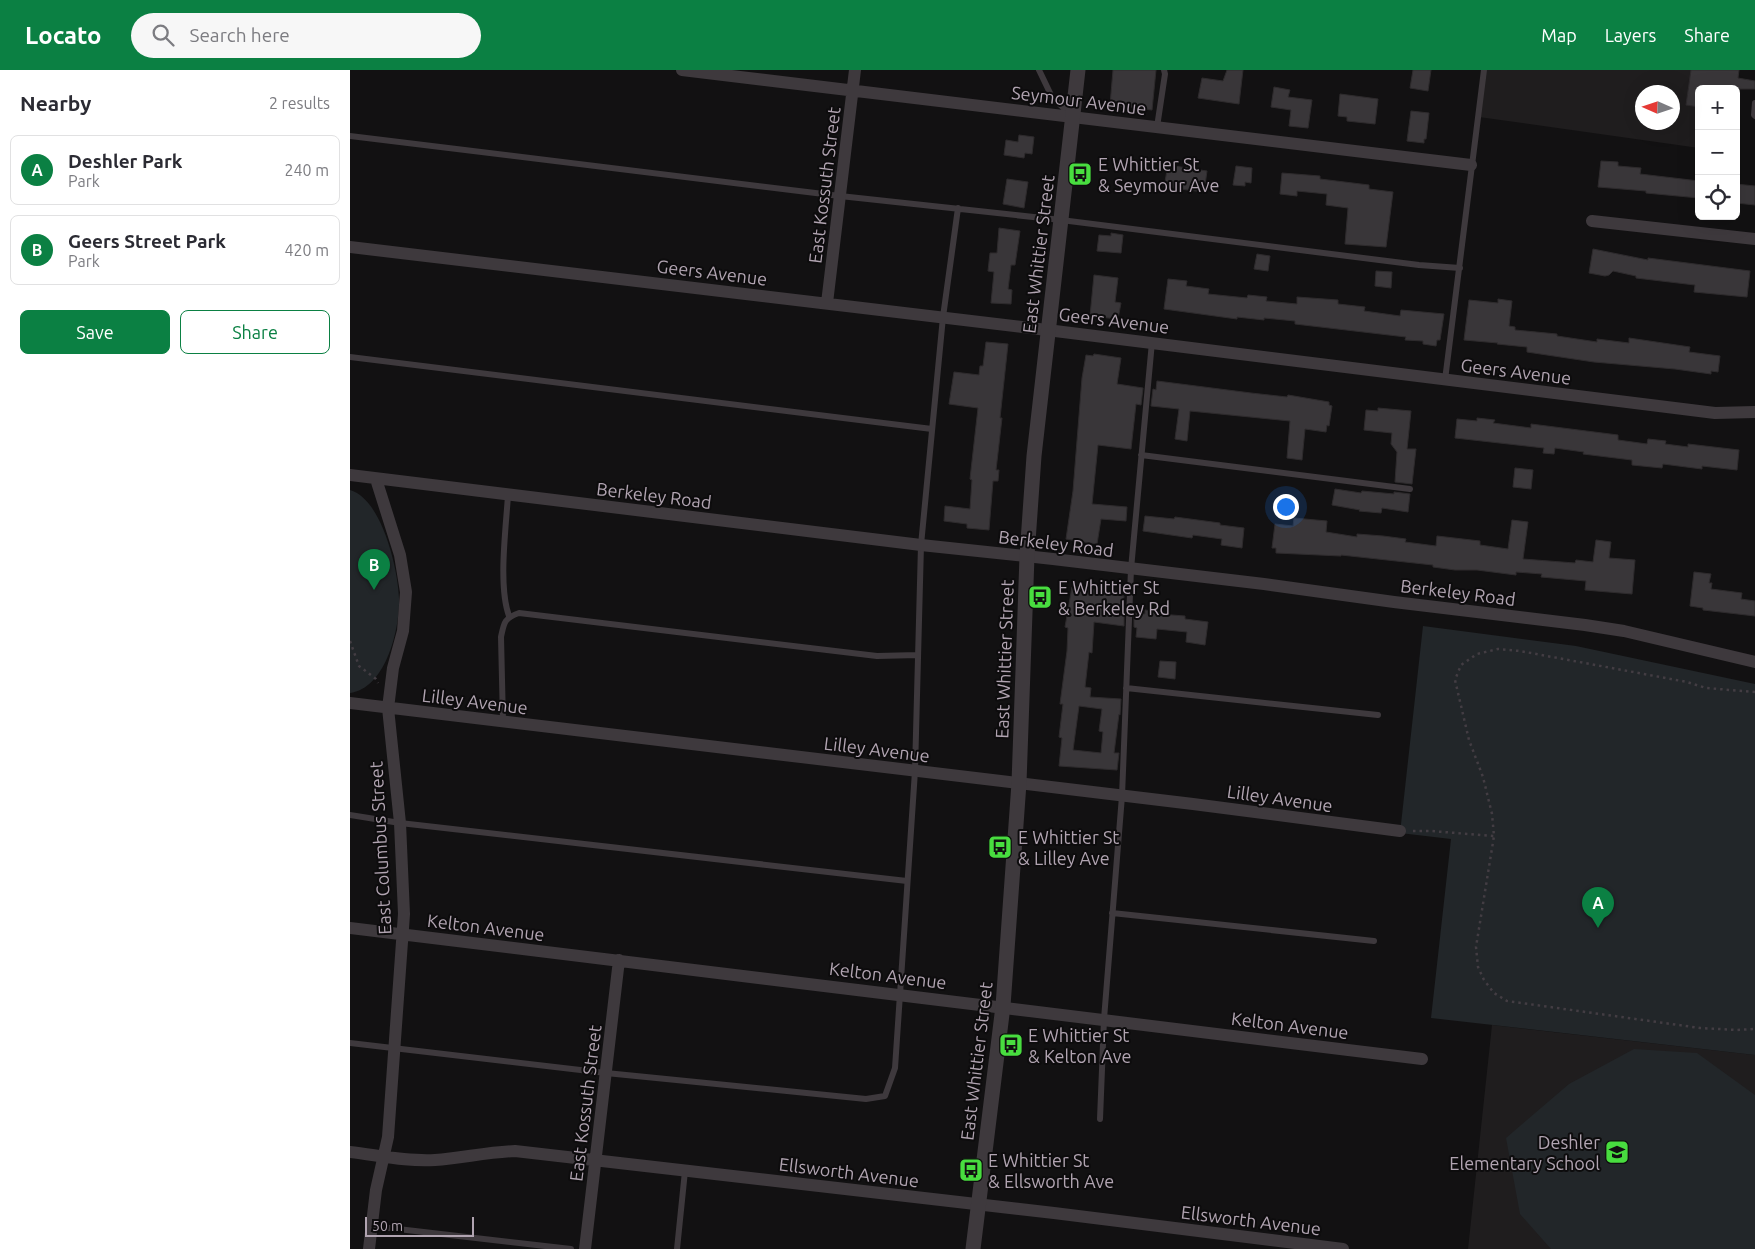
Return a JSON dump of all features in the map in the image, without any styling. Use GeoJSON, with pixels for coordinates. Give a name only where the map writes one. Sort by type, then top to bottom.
{"type":"FeatureCollection","features":[{"type":"Feature","properties":{"kind":"street","name":"Seymour Avenue"},"geometry":{"type":"LineString","coordinates":[[682,70],[1471,165]]}},
{"type":"Feature","properties":{"kind":"street","name":"East Kossuth Street"},"geometry":{"type":"LineString","coordinates":[[827,303],[855,70]]}},
{"type":"Feature","properties":{"kind":"street","name":"East Whittier Street"},"geometry":{"type":"LineString","coordinates":[[973,1249],[1003,1006],[1019,783],[1027,556],[1034,456],[1078,70]]}},
{"type":"Feature","properties":{"kind":"street"},"geometry":{"type":"LineString","coordinates":[[1592,221],[1755,239]]}},
{"type":"Feature","properties":{"kind":"street","name":"Geers Avenue"},"geometry":{"type":"LineString","coordinates":[[350,247],[1152,342],[1715,413],[1755,412]]}},
{"type":"Feature","properties":{"kind":"street","name":"Berkeley Road"},"geometry":{"type":"LineString","coordinates":[[350,476],[921,545],[1027,556],[1585,625],[1624,631],[1755,662]]}},
{"type":"Feature","properties":{"kind":"street","name":"East Columbus Street"},"geometry":{"type":"LineString","coordinates":[[369,1249],[376,1190],[388,1136],[404,914],[400,823],[388,708],[393,668],[403,631],[406,592],[400,555],[376,479]]}},
{"type":"Feature","properties":{"kind":"street","name":"Lilley Avenue"},"geometry":{"type":"LineString","coordinates":[[350,703],[1019,783],[1400,831]]}},
{"type":"Feature","properties":{"kind":"street","name":"Kelton Avenue"},"geometry":{"type":"LineString","coordinates":[[350,928],[1003,1006],[1422,1059]]}},
{"type":"Feature","properties":{"kind":"street","name":"East Kossuth Street"},"geometry":{"type":"LineString","coordinates":[[585,1249],[619,960]]}},
{"type":"Feature","properties":{"kind":"street","name":"Ellsworth Avenue"},"geometry":{"type":"LineString","coordinates":[[350,1152],[435,1160],[515,1151],[1343,1249]]}},
{"type":"Feature","properties":{"kind":"lane"},"geometry":{"type":"LineString","coordinates":[[1039,70],[1052,97],[1073,117]]}},
{"type":"Feature","properties":{"kind":"lane"},"geometry":{"type":"LineString","coordinates":[[1157,127],[1164,70]]}},
{"type":"Feature","properties":{"kind":"lane"},"geometry":{"type":"LineString","coordinates":[[1445,380],[1484,70]]}},
{"type":"Feature","properties":{"kind":"lane"},"geometry":{"type":"LineString","coordinates":[[1755,103],[1755,116]]}},
{"type":"Feature","properties":{"kind":"lane"},"geometry":{"type":"LineString","coordinates":[[350,136],[840,196],[1061,220],[1419,265],[1460,268]]}},
{"type":"Feature","properties":{"kind":"lane"},"geometry":{"type":"LineString","coordinates":[[350,1042],[606,1073],[866,1099],[885,1096],[895,1068],[908,881],[915,771],[921,545],[943,317],[958,208]]}},
{"type":"Feature","properties":{"kind":"lane"},"geometry":{"type":"LineString","coordinates":[[1100,1118],[1104,1019],[1122,796],[1131,569],[1152,342]]}},
{"type":"Feature","properties":{"kind":"lane"},"geometry":{"type":"LineString","coordinates":[[350,357],[932,429]]}},
{"type":"Feature","properties":{"kind":"lane"},"geometry":{"type":"LineString","coordinates":[[1141,455],[1410,489]]}},
{"type":"Feature","properties":{"kind":"lane"},"geometry":{"type":"LineString","coordinates":[[508,495],[504,583],[505,605],[509,616]]}},
{"type":"Feature","properties":{"kind":"lane"},"geometry":{"type":"LineString","coordinates":[[503,722],[501,637],[503,624],[509,616],[519,613],[877,656],[918,655]]}},
{"type":"Feature","properties":{"kind":"lane"},"geometry":{"type":"LineString","coordinates":[[1126,688],[1378,715]]}},
{"type":"Feature","properties":{"kind":"lane"},"geometry":{"type":"LineString","coordinates":[[350,815],[400,823],[908,881]]}},
{"type":"Feature","properties":{"kind":"lane"},"geometry":{"type":"LineString","coordinates":[[1112,913],[1374,941]]}},
{"type":"Feature","properties":{"kind":"lane"},"geometry":{"type":"LineString","coordinates":[[677,1249],[685,1171]]}},
{"type":"Feature","properties":{"kind":"lane"},"geometry":{"type":"LineString","coordinates":[[372,1226],[571,1249]]}},
{"type":"Feature","properties":{"kind":"path"},"geometry":{"type":"LineString","coordinates":[[350,641],[360,666],[376,679],[379,686]]}},
{"type":"Feature","properties":{"kind":"path"},"geometry":{"type":"LineString","coordinates":[[1755,692],[1706,688],[1687,682],[1520,651],[1498,649],[1477,654],[1461,665],[1455,680],[1469,740],[1483,777],[1492,814],[1494,836],[1476,947],[1478,967],[1484,980],[1494,993],[1507,1001],[1671,1024],[1719,1029],[1755,1030]]}},
{"type":"Feature","properties":{"kind":"path"},"geometry":{"type":"LineString","coordinates":[[1400,831],[1431,831],[1494,836]]}},
{"type":"Feature","properties":{"kind":"shaded area"},"geometry":{"type":"Polygon","coordinates":[[[1485,70],[1723,70],[1704,85],[1695,85],[1695,147],[1479,117],[1485,70]]]}},
{"type":"Feature","properties":{"kind":"shaded area"},"geometry":{"type":"Polygon","coordinates":[[[350,490],[361,496],[371,507],[386,536],[398,585],[399,611],[393,640],[382,669],[362,689],[350,693],[350,490]]]}},
{"type":"Feature","properties":{"kind":"shaded area"},"geometry":{"type":"Polygon","coordinates":[[[1423,626],[1576,646],[1755,684],[1755,1055],[1431,1018],[1451,839],[1400,833],[1423,626]]]}},
{"type":"Feature","properties":{"kind":"shaded area","name":"Deshler Elementary School"},"geometry":{"type":"Polygon","coordinates":[[[1492,1025],[1755,1055],[1755,1249],[1468,1249],[1492,1025]]]}},
{"type":"Feature","properties":{"kind":"shaded area","name":"Deshler Elementary School"},"geometry":{"type":"Polygon","coordinates":[[[1634,1049],[1697,1053],[1755,1095],[1755,1249],[1551,1249],[1520,1214],[1506,1138],[1569,1084],[1634,1049]]]}},
{"type":"Feature","properties":{"kind":"building"},"geometry":{"type":"Polygon","coordinates":[[[1113,70],[1156,70],[1152,110],[1110,105],[1113,70]]]}},
{"type":"Feature","properties":{"kind":"building"},"geometry":{"type":"Polygon","coordinates":[[[1227,70],[1243,70],[1239,104],[1198,98],[1202,78],[1223,81],[1227,70]]]}},
{"type":"Feature","properties":{"kind":"building"},"geometry":{"type":"Polygon","coordinates":[[[1413,70],[1431,70],[1428,91],[1410,88],[1413,70]]]}},
{"type":"Feature","properties":{"kind":"building"},"geometry":{"type":"Polygon","coordinates":[[[1691,70],[1739,70],[1738,78],[1755,81],[1755,89],[1740,89],[1740,85],[1695,85],[1695,106],[1686,105],[1691,70]]]}},
{"type":"Feature","properties":{"kind":"building"},"geometry":{"type":"Polygon","coordinates":[[[1274,87],[1290,90],[1288,97],[1312,100],[1308,128],[1289,126],[1291,110],[1271,107],[1274,87]]]}},
{"type":"Feature","properties":{"kind":"building"},"geometry":{"type":"Polygon","coordinates":[[[1340,94],[1378,99],[1375,124],[1347,121],[1347,117],[1338,116],[1340,94]]]}},
{"type":"Feature","properties":{"kind":"building"},"geometry":{"type":"Polygon","coordinates":[[[1411,111],[1429,113],[1424,143],[1407,141],[1411,111]]]}},
{"type":"Feature","properties":{"kind":"building"},"geometry":{"type":"Polygon","coordinates":[[[1019,135],[1034,137],[1032,154],[1025,153],[1024,158],[1004,155],[1006,140],[1018,142],[1019,135]]]}},
{"type":"Feature","properties":{"kind":"building"},"geometry":{"type":"Polygon","coordinates":[[[1601,161],[1618,162],[1618,166],[1641,168],[1640,174],[1695,181],[1695,198],[1646,193],[1646,191],[1598,187],[1601,161]]]}},
{"type":"Feature","properties":{"kind":"building"},"geometry":{"type":"Polygon","coordinates":[[[1168,165],[1207,171],[1204,192],[1164,187],[1168,165]]]}},
{"type":"Feature","properties":{"kind":"building"},"geometry":{"type":"Polygon","coordinates":[[[1236,166],[1252,168],[1251,183],[1245,182],[1245,186],[1233,185],[1236,166]]]}},
{"type":"Feature","properties":{"kind":"building"},"geometry":{"type":"Polygon","coordinates":[[[1282,173],[1320,176],[1320,179],[1369,185],[1369,189],[1393,192],[1386,247],[1345,244],[1348,208],[1326,205],[1327,194],[1297,191],[1297,196],[1280,194],[1282,173]]]}},
{"type":"Feature","properties":{"kind":"building"},"geometry":{"type":"Polygon","coordinates":[[[1007,179],[1028,182],[1024,208],[1003,204],[1007,179]]]}},
{"type":"Feature","properties":{"kind":"building"},"geometry":{"type":"Polygon","coordinates":[[[1740,184],[1755,186],[1755,205],[1740,203],[1740,184]]]}},
{"type":"Feature","properties":{"kind":"building"},"geometry":{"type":"Polygon","coordinates":[[[999,228],[1020,231],[1015,265],[1011,265],[1008,289],[1012,290],[1011,304],[991,303],[994,272],[988,271],[990,253],[997,253],[999,228]]]}},
{"type":"Feature","properties":{"kind":"building"},"geometry":{"type":"Polygon","coordinates":[[[1111,233],[1123,235],[1121,253],[1097,251],[1099,235],[1111,236],[1111,233]]]}},
{"type":"Feature","properties":{"kind":"building"},"geometry":{"type":"Polygon","coordinates":[[[1593,249],[1648,260],[1648,258],[1750,271],[1747,297],[1694,292],[1695,285],[1636,278],[1636,276],[1613,271],[1605,276],[1589,273],[1593,249]]]}},
{"type":"Feature","properties":{"kind":"building"},"geometry":{"type":"Polygon","coordinates":[[[1257,254],[1270,256],[1268,271],[1254,269],[1257,254]]]}},
{"type":"Feature","properties":{"kind":"building"},"geometry":{"type":"Polygon","coordinates":[[[1376,271],[1392,272],[1391,288],[1375,286],[1376,271]]]}},
{"type":"Feature","properties":{"kind":"building"},"geometry":{"type":"Polygon","coordinates":[[[1094,275],[1118,278],[1115,302],[1121,303],[1118,319],[1090,316],[1094,275]]]}},
{"type":"Feature","properties":{"kind":"building"},"geometry":{"type":"Polygon","coordinates":[[[1168,279],[1187,281],[1186,286],[1209,289],[1208,294],[1247,298],[1248,295],[1267,297],[1266,301],[1297,304],[1297,297],[1338,300],[1338,304],[1365,307],[1364,311],[1400,316],[1401,310],[1444,314],[1440,340],[1437,340],[1436,346],[1423,344],[1423,341],[1405,340],[1406,337],[1295,324],[1295,321],[1237,317],[1237,319],[1164,309],[1168,279]]]}},
{"type":"Feature","properties":{"kind":"building"},"geometry":{"type":"Polygon","coordinates":[[[1498,299],[1512,301],[1509,326],[1515,327],[1515,330],[1557,334],[1557,336],[1597,342],[1597,339],[1629,343],[1629,338],[1690,347],[1689,352],[1720,356],[1718,372],[1711,371],[1711,374],[1594,362],[1527,352],[1527,347],[1464,340],[1469,300],[1498,303],[1498,299]]]}},
{"type":"Feature","properties":{"kind":"building"},"geometry":{"type":"Polygon","coordinates":[[[986,342],[1008,344],[996,470],[999,470],[998,481],[993,481],[989,530],[967,528],[967,524],[944,521],[945,506],[970,509],[972,480],[970,479],[978,408],[949,404],[954,372],[979,375],[980,366],[983,366],[986,342]]]}},
{"type":"Feature","properties":{"kind":"building"},"geometry":{"type":"Polygon","coordinates":[[[1094,354],[1121,358],[1117,384],[1143,388],[1141,405],[1136,404],[1131,449],[1098,445],[1092,504],[1127,507],[1126,521],[1101,519],[1097,544],[1066,539],[1073,491],[1082,378],[1086,355],[1093,356],[1094,354]]]}},
{"type":"Feature","properties":{"kind":"building"},"geometry":{"type":"Polygon","coordinates":[[[1157,381],[1287,397],[1288,395],[1329,402],[1329,405],[1332,406],[1329,426],[1327,425],[1326,432],[1305,429],[1302,460],[1287,458],[1290,421],[1190,411],[1187,441],[1175,439],[1179,409],[1151,406],[1153,389],[1156,390],[1157,381]]]}},
{"type":"Feature","properties":{"kind":"building"},"geometry":{"type":"Polygon","coordinates":[[[1378,408],[1411,411],[1407,449],[1416,449],[1412,484],[1395,482],[1397,452],[1391,444],[1392,433],[1364,430],[1366,410],[1378,411],[1378,408]]]}},
{"type":"Feature","properties":{"kind":"building"},"geometry":{"type":"Polygon","coordinates":[[[1477,418],[1495,420],[1493,423],[1531,428],[1531,424],[1618,435],[1618,440],[1647,444],[1648,439],[1666,441],[1665,444],[1688,447],[1688,444],[1739,450],[1737,470],[1702,466],[1702,469],[1663,464],[1662,468],[1632,465],[1632,460],[1583,454],[1584,452],[1555,448],[1554,454],[1543,453],[1544,448],[1455,438],[1457,419],[1477,421],[1477,418]]]}},
{"type":"Feature","properties":{"kind":"building"},"geometry":{"type":"Polygon","coordinates":[[[1515,468],[1533,470],[1531,489],[1513,487],[1515,468]]]}},
{"type":"Feature","properties":{"kind":"building"},"geometry":{"type":"Polygon","coordinates":[[[1335,489],[1361,493],[1362,491],[1410,494],[1408,512],[1382,508],[1381,513],[1359,511],[1332,505],[1335,489]]]}},
{"type":"Feature","properties":{"kind":"building"},"geometry":{"type":"Polygon","coordinates":[[[1145,516],[1174,519],[1175,517],[1244,528],[1242,548],[1221,545],[1222,539],[1193,535],[1192,538],[1143,531],[1145,516]]]}},
{"type":"Feature","properties":{"kind":"building"},"geometry":{"type":"Polygon","coordinates":[[[1294,518],[1327,521],[1326,532],[1357,537],[1357,534],[1383,536],[1406,539],[1405,542],[1436,546],[1437,536],[1480,541],[1480,545],[1508,549],[1512,520],[1528,522],[1523,559],[1575,563],[1576,560],[1593,562],[1596,540],[1611,542],[1609,558],[1635,560],[1632,594],[1585,590],[1586,581],[1541,577],[1542,574],[1516,572],[1516,575],[1477,570],[1455,570],[1433,567],[1433,565],[1341,555],[1276,553],[1276,548],[1272,548],[1275,524],[1293,526],[1294,518]]]}},
{"type":"Feature","properties":{"kind":"building"},"geometry":{"type":"Polygon","coordinates":[[[1694,572],[1711,574],[1709,583],[1712,583],[1711,589],[1742,593],[1741,599],[1755,601],[1755,616],[1703,610],[1703,608],[1690,606],[1694,572]]]}},
{"type":"Feature","properties":{"kind":"building"},"geometry":{"type":"Polygon","coordinates":[[[1072,587],[1100,590],[1100,593],[1124,596],[1122,612],[1124,612],[1124,626],[1094,622],[1092,653],[1089,652],[1085,687],[1091,688],[1090,697],[1121,699],[1114,753],[1119,753],[1117,770],[1059,766],[1062,738],[1059,737],[1063,704],[1060,704],[1068,628],[1065,627],[1072,587]],[[1079,706],[1073,750],[1101,753],[1103,732],[1099,731],[1102,709],[1079,706]]]}},
{"type":"Feature","properties":{"kind":"building"},"geometry":{"type":"Polygon","coordinates":[[[1145,610],[1159,612],[1159,614],[1185,616],[1185,619],[1208,622],[1205,645],[1186,642],[1187,632],[1157,629],[1156,639],[1136,637],[1137,628],[1134,627],[1134,613],[1145,614],[1145,610]]]}},
{"type":"Feature","properties":{"kind":"building"},"geometry":{"type":"Polygon","coordinates":[[[1160,661],[1176,662],[1175,679],[1158,677],[1160,661]]]}},
{"type":"Feature","properties":{"kind":"place","name":"E Whittier St & Seymour Ave"},"geometry":{"type":"Point","coordinates":[1080,174]}},
{"type":"Feature","properties":{"kind":"place","name":"Geers Street Park"},"geometry":{"type":"Point","coordinates":[374,590]}},
{"type":"Feature","properties":{"kind":"place","name":"E Whittier St & Berkeley Rd"},"geometry":{"type":"Point","coordinates":[1040,597]}},
{"type":"Feature","properties":{"kind":"place","name":"E Whittier St & Lilley Ave"},"geometry":{"type":"Point","coordinates":[1000,847]}},
{"type":"Feature","properties":{"kind":"place","name":"Deshler Park"},"geometry":{"type":"Point","coordinates":[1598,928]}},
{"type":"Feature","properties":{"kind":"place","name":"E Whittier St & Kelton Ave"},"geometry":{"type":"Point","coordinates":[1011,1045]}},
{"type":"Feature","properties":{"kind":"place","name":"Deshler Elementary School"},"geometry":{"type":"Point","coordinates":[1617,1152]}},
{"type":"Feature","properties":{"kind":"place","name":"E Whittier St & Ellsworth Ave"},"geometry":{"type":"Point","coordinates":[971,1170]}}]}
